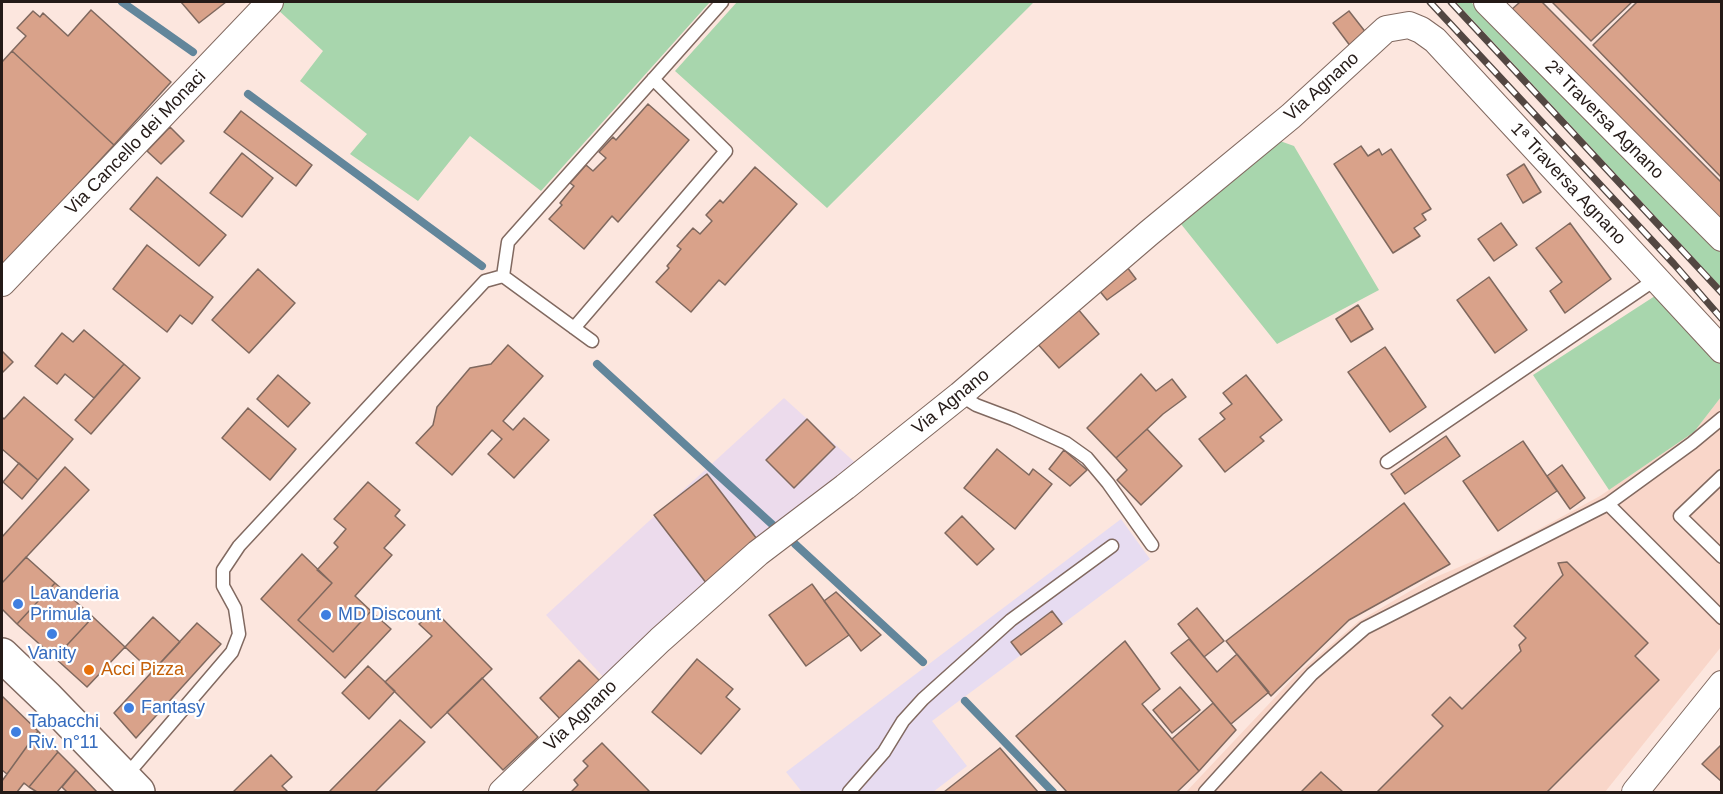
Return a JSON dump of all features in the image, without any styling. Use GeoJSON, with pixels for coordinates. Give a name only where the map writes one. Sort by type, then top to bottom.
{"type":"FeatureCollection","features":[{"type":"Feature","properties":{"kind":"main road"},"geometry":{"type":"LineString","coordinates":[[2,655],[131,785]]}},
{"type":"Feature","properties":{"kind":"street","name":"Via Cancello dei Monaci"},"geometry":{"type":"LineString","coordinates":[[2,283],[270,2]]}},
{"type":"Feature","properties":{"kind":"street","name":"2ª Traversa Agnano"},"geometry":{"type":"LineString","coordinates":[[1487,2],[1722,238]]}},
{"type":"Feature","properties":{"kind":"street","name":"1ª Traversa Agnano"},"geometry":{"type":"LineString","coordinates":[[1409,25],[1435,40],[1722,350]]}},
{"type":"Feature","properties":{"kind":"street","name":"Via Agnano"},"geometry":{"type":"LineString","coordinates":[[502,792],[660,640],[758,553],[960,395],[1149,233],[1291,116],[1386,29],[1409,25]]}},
{"type":"Feature","properties":{"kind":"street"},"geometry":{"type":"LineString","coordinates":[[1635,792],[1722,684]]}},
{"type":"Feature","properties":{"kind":"lane"},"geometry":{"type":"LineString","coordinates":[[503,276],[508,242],[722,2]]}},
{"type":"Feature","properties":{"kind":"lane"},"geometry":{"type":"LineString","coordinates":[[574,328],[726,151],[652,79]]}},
{"type":"Feature","properties":{"kind":"lane"},"geometry":{"type":"LineString","coordinates":[[503,276],[592,341]]}},
{"type":"Feature","properties":{"kind":"lane"},"geometry":{"type":"LineString","coordinates":[[131,785],[232,652],[239,634],[235,608],[223,586],[223,570],[239,546],[485,281],[503,276]]}},
{"type":"Feature","properties":{"kind":"lane"},"geometry":{"type":"LineString","coordinates":[[1387,462],[1656,279]]}},
{"type":"Feature","properties":{"kind":"lane"},"geometry":{"type":"LineString","coordinates":[[960,395],[976,405],[1066,443],[1087,458],[1108,483],[1152,545]]}},
{"type":"Feature","properties":{"kind":"lane"},"geometry":{"type":"LineString","coordinates":[[1205,792],[1312,674],[1365,628],[1608,504],[1692,443],[1722,418]]}},
{"type":"Feature","properties":{"kind":"lane"},"geometry":{"type":"LineString","coordinates":[[1722,476],[1680,516],[1722,557]]}},
{"type":"Feature","properties":{"kind":"lane"},"geometry":{"type":"LineString","coordinates":[[1608,504],[1722,618]]}},
{"type":"Feature","properties":{"kind":"lane"},"geometry":{"type":"LineString","coordinates":[[849,792],[884,752],[903,722],[922,699],[1011,620],[1112,546]]}},
{"type":"Feature","properties":{"kind":"shaded area"},"geometry":{"type":"Polygon","coordinates":[[[1721,397],[1721,647],[1605,792],[1186,792],[1298,673],[1359,621],[1429,580],[1508,546],[1600,496],[1694,432],[1721,397]]]}},
{"type":"Feature","properties":{"kind":"shaded area"},"geometry":{"type":"Polygon","coordinates":[[[784,398],[860,467],[606,680],[546,615],[784,398]]]}},
{"type":"Feature","properties":{"kind":"shaded area"},"geometry":{"type":"Polygon","coordinates":[[[1121,519],[1150,559],[932,721],[967,766],[933,792],[802,792],[786,772],[1121,519]]]}},
{"type":"Feature","properties":{"kind":"green space"},"geometry":{"type":"Polygon","coordinates":[[[284,2],[710,2],[541,191],[470,136],[418,201],[350,154],[367,134],[300,81],[323,51],[277,9],[284,2]]]}},
{"type":"Feature","properties":{"kind":"green space"},"geometry":{"type":"Polygon","coordinates":[[[737,2],[1034,2],[827,208],[675,71],[737,2]]]}},
{"type":"Feature","properties":{"kind":"green space"},"geometry":{"type":"Polygon","coordinates":[[[1456,2],[1471,2],[1569,103],[1721,253],[1721,287],[1456,2]]]}},
{"type":"Feature","properties":{"kind":"green space"},"geometry":{"type":"Polygon","coordinates":[[[1280,141],[1294,146],[1379,290],[1277,344],[1181,224],[1280,141]]]}},
{"type":"Feature","properties":{"kind":"green space"},"geometry":{"type":"Polygon","coordinates":[[[1658,294],[1721,364],[1721,397],[1694,432],[1609,490],[1533,375],[1658,294]]]}},
{"type":"Feature","properties":{"kind":"building"},"geometry":{"type":"Polygon","coordinates":[[[181,2],[226,2],[199,23],[181,2]]]}},
{"type":"Feature","properties":{"kind":"building"},"geometry":{"type":"Polygon","coordinates":[[[1520,2],[1542,2],[1722,183],[1722,223],[1511,10],[1520,2]]]}},
{"type":"Feature","properties":{"kind":"building"},"geometry":{"type":"Polygon","coordinates":[[[1552,2],[1632,2],[1591,41],[1552,2]]]}},
{"type":"Feature","properties":{"kind":"building"},"geometry":{"type":"Polygon","coordinates":[[[1637,2],[1722,2],[1722,178],[1593,45],[1637,2]]]}},
{"type":"Feature","properties":{"kind":"building"},"geometry":{"type":"Polygon","coordinates":[[[91,10],[171,82],[114,145],[12,51],[26,36],[17,28],[33,11],[40,17],[43,13],[68,36],[91,10]]]}},
{"type":"Feature","properties":{"kind":"building"},"geometry":{"type":"Polygon","coordinates":[[[1349,11],[1367,34],[1351,47],[1333,23],[1349,11]]]}},
{"type":"Feature","properties":{"kind":"building"},"geometry":{"type":"Polygon","coordinates":[[[12,51],[114,145],[2,267],[2,62],[12,51]]]}},
{"type":"Feature","properties":{"kind":"building"},"geometry":{"type":"Polygon","coordinates":[[[648,104],[689,140],[618,222],[612,216],[584,249],[549,219],[562,205],[560,203],[574,186],[570,183],[586,165],[593,171],[606,158],[599,152],[613,137],[616,140],[648,104]]]}},
{"type":"Feature","properties":{"kind":"building"},"geometry":{"type":"Polygon","coordinates":[[[241,111],[312,165],[296,186],[224,132],[241,111]]]}},
{"type":"Feature","properties":{"kind":"building"},"geometry":{"type":"Polygon","coordinates":[[[170,127],[184,141],[161,164],[147,151],[170,127]]]}},
{"type":"Feature","properties":{"kind":"building"},"geometry":{"type":"Polygon","coordinates":[[[1361,146],[1368,156],[1379,149],[1382,155],[1391,149],[1431,209],[1422,214],[1426,220],[1414,228],[1420,236],[1393,253],[1334,164],[1361,146]]]}},
{"type":"Feature","properties":{"kind":"building"},"geometry":{"type":"Polygon","coordinates":[[[242,153],[273,178],[242,217],[210,193],[242,153]]]}},
{"type":"Feature","properties":{"kind":"building"},"geometry":{"type":"Polygon","coordinates":[[[1524,164],[1541,192],[1523,203],[1507,175],[1524,164]]]}},
{"type":"Feature","properties":{"kind":"building"},"geometry":{"type":"Polygon","coordinates":[[[755,167],[797,204],[725,285],[719,280],[691,312],[656,282],[669,268],[667,266],[681,249],[677,246],[693,228],[700,234],[712,221],[706,215],[720,200],[723,203],[755,167]]]}},
{"type":"Feature","properties":{"kind":"building"},"geometry":{"type":"Polygon","coordinates":[[[157,177],[226,235],[199,266],[130,209],[157,177]]]}},
{"type":"Feature","properties":{"kind":"building"},"geometry":{"type":"Polygon","coordinates":[[[1501,223],[1517,245],[1494,261],[1478,239],[1501,223]]]}},
{"type":"Feature","properties":{"kind":"building"},"geometry":{"type":"Polygon","coordinates":[[[1570,223],[1611,279],[1565,313],[1550,291],[1562,282],[1536,248],[1570,223]]]}},
{"type":"Feature","properties":{"kind":"building"},"geometry":{"type":"Polygon","coordinates":[[[147,245],[213,297],[192,324],[180,315],[167,332],[113,289],[147,245]]]}},
{"type":"Feature","properties":{"kind":"building"},"geometry":{"type":"Polygon","coordinates":[[[1127,267],[1136,279],[1107,300],[1098,289],[1127,267]]]}},
{"type":"Feature","properties":{"kind":"building"},"geometry":{"type":"Polygon","coordinates":[[[258,269],[295,303],[249,353],[212,320],[258,269]]]}},
{"type":"Feature","properties":{"kind":"building"},"geometry":{"type":"Polygon","coordinates":[[[1489,277],[1527,330],[1495,353],[1457,300],[1489,277]]]}},
{"type":"Feature","properties":{"kind":"building"},"geometry":{"type":"Polygon","coordinates":[[[1358,305],[1373,329],[1351,342],[1336,319],[1358,305]]]}},
{"type":"Feature","properties":{"kind":"building"},"geometry":{"type":"Polygon","coordinates":[[[1077,308],[1099,334],[1059,368],[1036,342],[1077,308]]]}},
{"type":"Feature","properties":{"kind":"building"},"geometry":{"type":"Polygon","coordinates":[[[84,330],[124,364],[94,398],[65,374],[57,384],[35,366],[62,333],[73,342],[84,330]]]}},
{"type":"Feature","properties":{"kind":"building"},"geometry":{"type":"Polygon","coordinates":[[[508,345],[543,376],[503,421],[513,430],[524,418],[549,440],[514,478],[488,454],[502,439],[492,430],[452,475],[416,443],[433,425],[437,407],[470,368],[491,364],[508,345]]]}},
{"type":"Feature","properties":{"kind":"building"},"geometry":{"type":"Polygon","coordinates":[[[1385,347],[1426,407],[1390,432],[1348,372],[1385,347]]]}},
{"type":"Feature","properties":{"kind":"building"},"geometry":{"type":"Polygon","coordinates":[[[2,351],[13,362],[2,373],[2,351]]]}},
{"type":"Feature","properties":{"kind":"building"},"geometry":{"type":"Polygon","coordinates":[[[124,364],[140,378],[91,434],[75,420],[124,364]]]}},
{"type":"Feature","properties":{"kind":"building"},"geometry":{"type":"Polygon","coordinates":[[[1141,374],[1156,391],[1172,379],[1186,397],[1163,414],[1116,458],[1087,428],[1141,374]]]}},
{"type":"Feature","properties":{"kind":"building"},"geometry":{"type":"Polygon","coordinates":[[[278,375],[310,403],[288,427],[257,399],[278,375]]]}},
{"type":"Feature","properties":{"kind":"building"},"geometry":{"type":"Polygon","coordinates":[[[1246,375],[1282,420],[1260,437],[1264,441],[1225,472],[1199,439],[1225,419],[1220,413],[1232,404],[1223,393],[1246,375]]]}},
{"type":"Feature","properties":{"kind":"building"},"geometry":{"type":"Polygon","coordinates":[[[24,397],[73,439],[38,480],[2,449],[2,417],[4,419],[24,397]]]}},
{"type":"Feature","properties":{"kind":"building"},"geometry":{"type":"Polygon","coordinates":[[[248,408],[296,449],[270,480],[222,438],[248,408]]]}},
{"type":"Feature","properties":{"kind":"building"},"geometry":{"type":"Polygon","coordinates":[[[807,419],[835,447],[794,488],[766,460],[807,419]]]}},
{"type":"Feature","properties":{"kind":"building"},"geometry":{"type":"Polygon","coordinates":[[[1147,429],[1182,466],[1141,505],[1117,480],[1127,470],[1116,458],[1147,429]]]}},
{"type":"Feature","properties":{"kind":"building"},"geometry":{"type":"Polygon","coordinates":[[[1446,436],[1460,456],[1405,494],[1391,474],[1446,436]]]}},
{"type":"Feature","properties":{"kind":"building"},"geometry":{"type":"Polygon","coordinates":[[[1523,441],[1557,491],[1498,531],[1463,481],[1523,441]]]}},
{"type":"Feature","properties":{"kind":"building"},"geometry":{"type":"Polygon","coordinates":[[[997,449],[1029,475],[1033,469],[1052,484],[1015,529],[964,488],[997,449]]]}},
{"type":"Feature","properties":{"kind":"building"},"geometry":{"type":"Polygon","coordinates":[[[1064,450],[1087,470],[1070,486],[1049,469],[1064,450]]]}},
{"type":"Feature","properties":{"kind":"building"},"geometry":{"type":"Polygon","coordinates":[[[19,463],[38,480],[22,499],[3,482],[19,463]]]}},
{"type":"Feature","properties":{"kind":"building"},"geometry":{"type":"Polygon","coordinates":[[[1562,465],[1585,498],[1570,509],[1547,476],[1562,465]]]}},
{"type":"Feature","properties":{"kind":"building"},"geometry":{"type":"Polygon","coordinates":[[[65,467],[89,490],[2,583],[2,537],[65,467]]]}},
{"type":"Feature","properties":{"kind":"building"},"geometry":{"type":"Polygon","coordinates":[[[707,474],[760,543],[707,584],[654,515],[707,474]]]}},
{"type":"Feature","properties":{"kind":"building"},"geometry":{"type":"Polygon","coordinates":[[[368,482],[400,510],[395,516],[405,525],[384,548],[392,555],[355,596],[371,611],[333,652],[298,620],[332,583],[317,570],[338,547],[334,543],[346,529],[334,519],[368,482]]]}},
{"type":"Feature","properties":{"kind":"building"},"geometry":{"type":"Polygon","coordinates":[[[1404,503],[1450,564],[1349,620],[1271,696],[1226,641],[1404,503]]]}},
{"type":"Feature","properties":{"kind":"building"},"geometry":{"type":"Polygon","coordinates":[[[962,516],[994,549],[977,565],[945,533],[962,516]]]}},
{"type":"Feature","properties":{"kind":"building"},"geometry":{"type":"Polygon","coordinates":[[[302,554],[332,583],[298,620],[333,652],[371,611],[391,629],[345,678],[261,599],[302,554]]]}},
{"type":"Feature","properties":{"kind":"building"},"geometry":{"type":"Polygon","coordinates":[[[26,557],[55,583],[17,624],[2,609],[2,583],[26,557]]]}},
{"type":"Feature","properties":{"kind":"building"},"geometry":{"type":"Polygon","coordinates":[[[1567,562],[1648,643],[1635,656],[1659,680],[1547,792],[1377,792],[1443,726],[1432,715],[1450,697],[1462,709],[1521,651],[1519,645],[1526,638],[1514,626],[1563,575],[1558,563],[1567,562]]]}},
{"type":"Feature","properties":{"kind":"building"},"geometry":{"type":"Polygon","coordinates":[[[55,583],[93,617],[55,658],[17,624],[55,583]]]}},
{"type":"Feature","properties":{"kind":"building"},"geometry":{"type":"Polygon","coordinates":[[[812,584],[849,635],[806,666],[769,615],[812,584]]]}},
{"type":"Feature","properties":{"kind":"building"},"geometry":{"type":"Polygon","coordinates":[[[836,592],[881,635],[861,651],[824,601],[836,592]]]}},
{"type":"Feature","properties":{"kind":"building"},"geometry":{"type":"Polygon","coordinates":[[[1197,608],[1224,641],[1204,657],[1178,624],[1197,608]]]}},
{"type":"Feature","properties":{"kind":"building"},"geometry":{"type":"Polygon","coordinates":[[[434,610],[492,669],[431,728],[385,682],[432,636],[419,624],[434,610]]]}},
{"type":"Feature","properties":{"kind":"building"},"geometry":{"type":"Polygon","coordinates":[[[1052,611],[1062,624],[1021,655],[1011,642],[1052,611]]]}},
{"type":"Feature","properties":{"kind":"building"},"geometry":{"type":"Polygon","coordinates":[[[93,617],[125,647],[87,687],[55,658],[93,617]]]}},
{"type":"Feature","properties":{"kind":"building"},"geometry":{"type":"Polygon","coordinates":[[[153,617],[180,642],[152,672],[125,647],[153,617]]]}},
{"type":"Feature","properties":{"kind":"building"},"geometry":{"type":"Polygon","coordinates":[[[197,623],[221,644],[136,738],[114,713],[197,623]]]}},
{"type":"Feature","properties":{"kind":"building"},"geometry":{"type":"Polygon","coordinates":[[[1189,639],[1217,672],[1237,654],[1269,692],[1231,724],[1171,653],[1189,639]]]}},
{"type":"Feature","properties":{"kind":"building"},"geometry":{"type":"Polygon","coordinates":[[[1125,641],[1160,689],[1142,704],[1199,771],[1177,792],[1067,792],[1016,736],[1125,641]]]}},
{"type":"Feature","properties":{"kind":"building"},"geometry":{"type":"Polygon","coordinates":[[[697,659],[733,689],[726,697],[740,709],[701,754],[652,712],[697,659]]]}},
{"type":"Feature","properties":{"kind":"building"},"geometry":{"type":"Polygon","coordinates":[[[579,660],[603,684],[563,722],[540,698],[579,660]]]}},
{"type":"Feature","properties":{"kind":"building"},"geometry":{"type":"Polygon","coordinates":[[[368,666],[395,691],[369,719],[342,693],[368,666]]]}},
{"type":"Feature","properties":{"kind":"building"},"geometry":{"type":"Polygon","coordinates":[[[482,678],[538,737],[503,770],[447,712],[482,678]]]}},
{"type":"Feature","properties":{"kind":"building"},"geometry":{"type":"Polygon","coordinates":[[[1180,687],[1200,710],[1172,733],[1153,710],[1180,687]]]}},
{"type":"Feature","properties":{"kind":"building"},"geometry":{"type":"Polygon","coordinates":[[[2,696],[38,731],[7,774],[2,770],[2,696]]]}},
{"type":"Feature","properties":{"kind":"building"},"geometry":{"type":"Polygon","coordinates":[[[1213,703],[1236,730],[1199,771],[1172,739],[1213,703]]]}},
{"type":"Feature","properties":{"kind":"building"},"geometry":{"type":"Polygon","coordinates":[[[400,720],[425,742],[375,792],[329,792],[400,720]]]}},
{"type":"Feature","properties":{"kind":"building"},"geometry":{"type":"Polygon","coordinates":[[[38,731],[58,752],[29,787],[24,783],[17,792],[2,792],[2,781],[38,731]]]}},
{"type":"Feature","properties":{"kind":"building"},"geometry":{"type":"Polygon","coordinates":[[[602,743],[649,791],[571,792],[578,785],[574,780],[588,766],[583,761],[602,743]]]}},
{"type":"Feature","properties":{"kind":"building"},"geometry":{"type":"Polygon","coordinates":[[[1722,744],[1722,782],[1702,764],[1722,744]]]}},
{"type":"Feature","properties":{"kind":"building"},"geometry":{"type":"Polygon","coordinates":[[[1000,748],[1038,792],[944,792],[1000,748]]]}},
{"type":"Feature","properties":{"kind":"building"},"geometry":{"type":"Polygon","coordinates":[[[58,752],[76,770],[57,792],[37,792],[29,787],[58,752]]]}},
{"type":"Feature","properties":{"kind":"building"},"geometry":{"type":"Polygon","coordinates":[[[271,755],[292,777],[282,786],[288,792],[233,792],[271,755]]]}},
{"type":"Feature","properties":{"kind":"building"},"geometry":{"type":"Polygon","coordinates":[[[76,770],[97,792],[67,792],[62,787],[76,770]]]}},
{"type":"Feature","properties":{"kind":"building"},"geometry":{"type":"Polygon","coordinates":[[[1321,772],[1343,792],[1301,792],[1321,772]]]}},
{"type":"Feature","properties":{"kind":"waterway"},"geometry":{"type":"LineString","coordinates":[[122,2],[193,52]]}},
{"type":"Feature","properties":{"kind":"waterway"},"geometry":{"type":"LineString","coordinates":[[248,94],[482,266]]}},
{"type":"Feature","properties":{"kind":"waterway"},"geometry":{"type":"LineString","coordinates":[[597,364],[775,527]]}},
{"type":"Feature","properties":{"kind":"waterway"},"geometry":{"type":"LineString","coordinates":[[795,544],[923,662]]}},
{"type":"Feature","properties":{"kind":"waterway"},"geometry":{"type":"LineString","coordinates":[[965,701],[1053,792]]}},
{"type":"Feature","properties":{"kind":"railway"},"geometry":{"type":"LineString","coordinates":[[1430,2],[1674,264],[1722,319]]}},
{"type":"Feature","properties":{"kind":"railway"},"geometry":{"type":"LineString","coordinates":[[1451,2],[1722,293]]}},
{"type":"Feature","properties":{"kind":"place","name":"Lavanderia Primula"},"geometry":{"type":"Point","coordinates":[18,604]}},
{"type":"Feature","properties":{"kind":"place","name":"MD Discount"},"geometry":{"type":"Point","coordinates":[326,615]}},
{"type":"Feature","properties":{"kind":"place","name":"Vanity"},"geometry":{"type":"Point","coordinates":[52,634]}},
{"type":"Feature","properties":{"kind":"place","name":"Acci Pizza"},"geometry":{"type":"Point","coordinates":[89,670]}},
{"type":"Feature","properties":{"kind":"place","name":"Fantasy"},"geometry":{"type":"Point","coordinates":[129,708]}},
{"type":"Feature","properties":{"kind":"place","name":"Tabacchi Riv. n°11"},"geometry":{"type":"Point","coordinates":[16,732]}}]}
